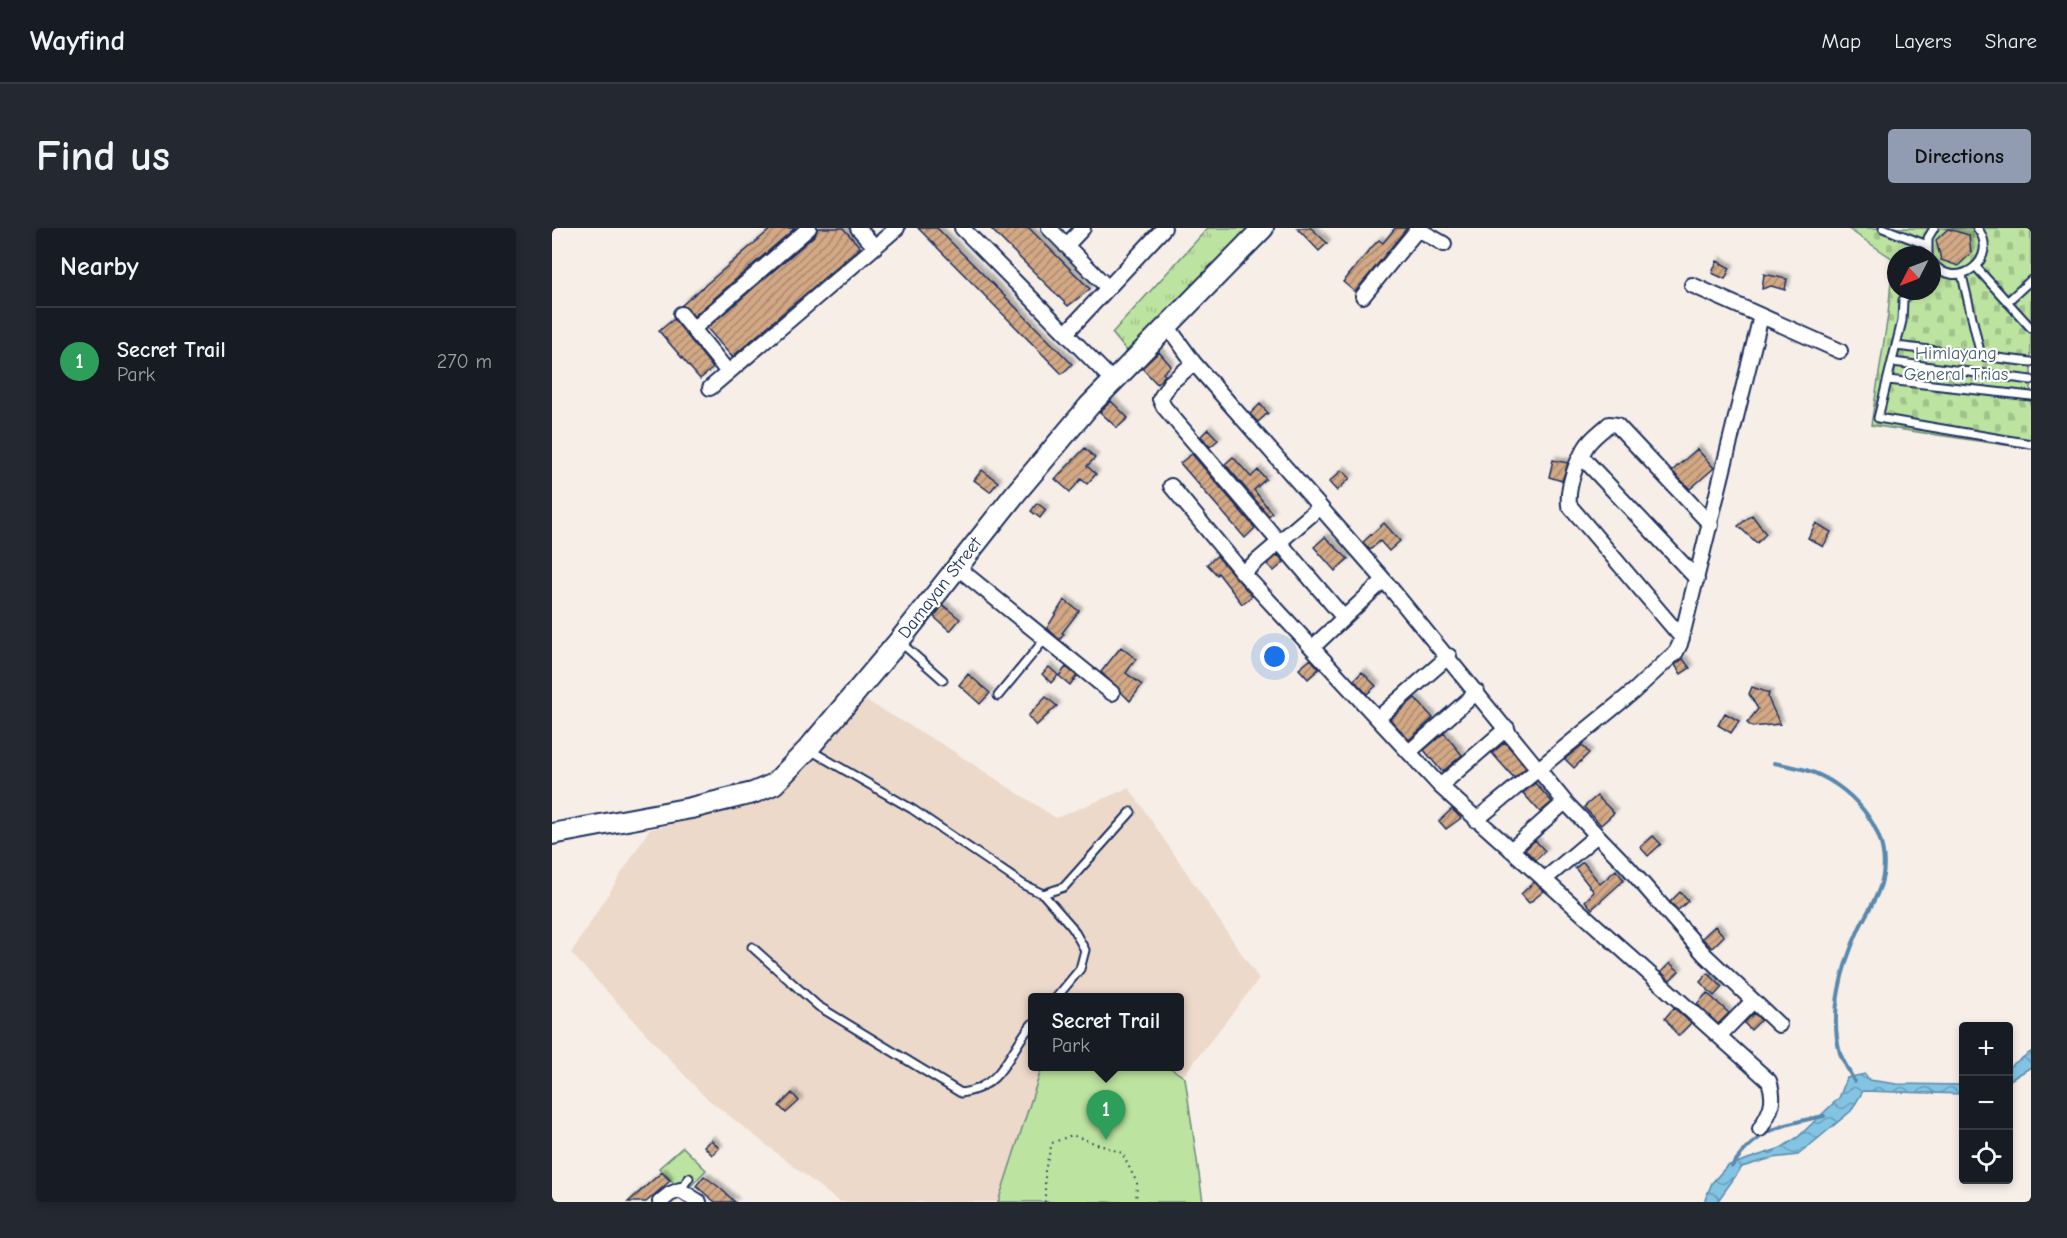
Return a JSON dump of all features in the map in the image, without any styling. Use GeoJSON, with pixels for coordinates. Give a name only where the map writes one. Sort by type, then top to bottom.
{"type":"FeatureCollection","features":[{"type":"Feature","properties":{"kind":"street"},"geometry":{"type":"LineString","coordinates":[[693,329],[809,228]]}},
{"type":"Feature","properties":{"kind":"street"},"geometry":{"type":"LineString","coordinates":[[858,228],[875,247]]}},
{"type":"Feature","properties":{"kind":"street"},"geometry":{"type":"LineString","coordinates":[[710,388],[897,228]]}},
{"type":"Feature","properties":{"kind":"street"},"geometry":{"type":"LineString","coordinates":[[962,228],[1113,381]]}},
{"type":"Feature","properties":{"kind":"street"},"geometry":{"type":"LineString","coordinates":[[1049,228],[1108,288]]}},
{"type":"Feature","properties":{"kind":"street"},"geometry":{"type":"LineString","coordinates":[[1066,246],[1083,228]]}},
{"type":"Feature","properties":{"kind":"street"},"geometry":{"type":"LineString","coordinates":[[1066,333],[1164,228]]}},
{"type":"Feature","properties":{"kind":"street","name":"Damayan Street"},"geometry":{"type":"LineString","coordinates":[[552,834],[753,794],[774,784],[808,749],[899,641],[1015,494],[1113,381],[1263,228]]}},
{"type":"Feature","properties":{"kind":"street"},"geometry":{"type":"LineString","coordinates":[[1363,296],[1417,229],[1444,244]]}},
{"type":"Feature","properties":{"kind":"street"},"geometry":{"type":"LineString","coordinates":[[1692,285],[1840,351]]}},
{"type":"Feature","properties":{"kind":"street"},"geometry":{"type":"LineString","coordinates":[[681,314],[728,372]]}},
{"type":"Feature","properties":{"kind":"street"},"geometry":{"type":"LineString","coordinates":[[1476,820],[1643,683],[1676,652],[1682,638],[1711,525],[1761,316]]}},
{"type":"Feature","properties":{"kind":"street"},"geometry":{"type":"LineString","coordinates":[[1168,327],[1194,363],[1449,656],[1565,802],[1627,866],[1692,941],[1779,1025]]}},
{"type":"Feature","properties":{"kind":"street"},"geometry":{"type":"LineString","coordinates":[[1194,363],[1170,382],[1160,399],[1344,618]]}},
{"type":"Feature","properties":{"kind":"street"},"geometry":{"type":"LineString","coordinates":[[1682,638],[1569,505],[1568,496],[1586,445],[1609,424],[1617,425],[1711,525]]}},
{"type":"Feature","properties":{"kind":"street"},"geometry":{"type":"LineString","coordinates":[[1581,456],[1697,579]]}},
{"type":"Feature","properties":{"kind":"street"},"geometry":{"type":"LineString","coordinates":[[1171,486],[1243,573],[1440,786],[1769,1081],[1774,1094],[1773,1109],[1760,1129]]}},
{"type":"Feature","properties":{"kind":"street"},"geometry":{"type":"LineString","coordinates":[[1243,573],[1319,507]]}},
{"type":"Feature","properties":{"kind":"street"},"geometry":{"type":"LineString","coordinates":[[958,568],[1112,693]]}},
{"type":"Feature","properties":{"kind":"street"},"geometry":{"type":"LineString","coordinates":[[1313,647],[1384,580]]}},
{"type":"Feature","properties":{"kind":"street"},"geometry":{"type":"LineString","coordinates":[[1378,718],[1449,656]]}},
{"type":"Feature","properties":{"kind":"street"},"geometry":{"type":"LineString","coordinates":[[1409,752],[1477,692]]}},
{"type":"Feature","properties":{"kind":"street"},"geometry":{"type":"LineString","coordinates":[[1440,786],[1507,728]]}},
{"type":"Feature","properties":{"kind":"street"},"geometry":{"type":"LineString","coordinates":[[1511,850],[1565,802]]}},
{"type":"Feature","properties":{"kind":"street"},"geometry":{"type":"LineString","coordinates":[[1544,880],[1596,836]]}},
{"type":"Feature","properties":{"kind":"street"},"geometry":{"type":"LineString","coordinates":[[1719,1036],[1753,1001]]}},
{"type":"Feature","properties":{"kind":"street"},"geometry":{"type":"LineString","coordinates":[[660,1202],[670,1194],[690,1196]]}},
{"type":"Feature","properties":{"kind":"lane"},"geometry":{"type":"LineString","coordinates":[[1883,228],[1927,245],[1934,228]]}},
{"type":"Feature","properties":{"kind":"lane"},"geometry":{"type":"LineString","coordinates":[[1941,271],[1947,274],[1962,275],[1976,267],[1984,250],[1983,240],[1977,228]]}},
{"type":"Feature","properties":{"kind":"lane"},"geometry":{"type":"LineString","coordinates":[[1976,267],[2031,328]]}},
{"type":"Feature","properties":{"kind":"lane"},"geometry":{"type":"LineString","coordinates":[[1962,275],[1981,356]]}},
{"type":"Feature","properties":{"kind":"lane"},"geometry":{"type":"LineString","coordinates":[[2007,302],[2031,280]]}},
{"type":"Feature","properties":{"kind":"lane"},"geometry":{"type":"LineString","coordinates":[[1904,300],[1893,362],[1878,418],[2031,444]]}},
{"type":"Feature","properties":{"kind":"lane"},"geometry":{"type":"LineString","coordinates":[[1896,346],[2031,362]]}},
{"type":"Feature","properties":{"kind":"lane"},"geometry":{"type":"LineString","coordinates":[[1893,362],[2031,380]]}},
{"type":"Feature","properties":{"kind":"lane"},"geometry":{"type":"LineString","coordinates":[[1888,380],[2031,396]]}},
{"type":"Feature","properties":{"kind":"lane"},"geometry":{"type":"LineString","coordinates":[[998,696],[1045,639]]}},
{"type":"Feature","properties":{"kind":"lane"},"geometry":{"type":"LineString","coordinates":[[899,641],[943,680]]}},
{"type":"Feature","properties":{"kind":"lane"},"geometry":{"type":"LineString","coordinates":[[808,749],[912,808],[1024,885],[1043,894],[1072,927],[1085,950],[1080,969],[1060,993]]}},
{"type":"Feature","properties":{"kind":"lane"},"geometry":{"type":"LineString","coordinates":[[1043,894],[1064,887],[1131,812]]}},
{"type":"Feature","properties":{"kind":"lane"},"geometry":{"type":"LineString","coordinates":[[752,947],[818,1006],[960,1093],[976,1091],[993,1081],[1028,1030]]}},
{"type":"Feature","properties":{"kind":"lane"},"geometry":{"type":"LineString","coordinates":[[689,1178],[690,1196]]}},
{"type":"Feature","properties":{"kind":"path"},"geometry":{"type":"LineString","coordinates":[[1044,1202],[1045,1170],[1052,1143],[1072,1136],[1122,1153],[1137,1183],[1136,1202]]}},
{"type":"Feature","properties":{"kind":"shaded area"},"geometry":{"type":"Polygon","coordinates":[[[853,693],[945,746],[1056,818],[1129,788],[1259,979],[1084,1202],[839,1202],[704,1096],[571,953],[649,830],[767,799],[853,693]]]}},
{"type":"Feature","properties":{"kind":"green space"},"geometry":{"type":"Polygon","coordinates":[[[1208,228],[1253,228],[1131,356],[1112,333],[1208,228]]]}},
{"type":"Feature","properties":{"kind":"green space","name":"Himlayang General Trias"},"geometry":{"type":"Polygon","coordinates":[[[1847,228],[2031,228],[2031,449],[1871,425],[1889,300],[1941,300],[1941,246],[1887,246],[1887,255],[1847,228]]]}},
{"type":"Feature","properties":{"kind":"green space"},"geometry":{"type":"Polygon","coordinates":[[[1041,1071],[1175,1071],[1185,1078],[1203,1202],[998,1202],[1041,1071]]]}},
{"type":"Feature","properties":{"kind":"green space"},"geometry":{"type":"Polygon","coordinates":[[[683,1147],[706,1170],[691,1186],[676,1185],[659,1168],[683,1147]]]}},
{"type":"Feature","properties":{"kind":"water"},"geometry":{"type":"Polygon","coordinates":[[[2031,1052],[2031,1067],[2013,1078],[2013,1064],[2031,1052]]]}},
{"type":"Feature","properties":{"kind":"water"},"geometry":{"type":"Polygon","coordinates":[[[1865,1074],[1869,1080],[1897,1084],[1959,1085],[1959,1094],[1863,1091],[1851,1111],[1798,1155],[1772,1158],[1742,1167],[1717,1202],[1704,1202],[1712,1183],[1727,1166],[1781,1148],[1798,1137],[1839,1098],[1847,1078],[1865,1074]]]}},
{"type":"Feature","properties":{"kind":"building"},"geometry":{"type":"Polygon","coordinates":[[[772,228],[795,228],[694,316],[682,305],[772,228]]]}},
{"type":"Feature","properties":{"kind":"building"},"geometry":{"type":"Polygon","coordinates":[[[818,228],[843,228],[860,247],[732,357],[707,328],[815,235],[818,228]]]}},
{"type":"Feature","properties":{"kind":"building"},"geometry":{"type":"Polygon","coordinates":[[[918,228],[937,228],[1072,364],[1062,374],[918,228]]]}},
{"type":"Feature","properties":{"kind":"building"},"geometry":{"type":"Polygon","coordinates":[[[990,228],[1029,228],[1090,289],[1068,306],[990,228]]]}},
{"type":"Feature","properties":{"kind":"building"},"geometry":{"type":"Polygon","coordinates":[[[1297,228],[1311,228],[1327,243],[1319,251],[1297,228]]]}},
{"type":"Feature","properties":{"kind":"building"},"geometry":{"type":"Polygon","coordinates":[[[1395,228],[1407,228],[1355,292],[1343,282],[1373,246],[1379,240],[1383,243],[1395,228]]]}},
{"type":"Feature","properties":{"kind":"building"},"geometry":{"type":"Polygon","coordinates":[[[1948,229],[1969,235],[1971,253],[1958,266],[1941,260],[1941,246],[1938,246],[1936,240],[1948,229]]]}},
{"type":"Feature","properties":{"kind":"building"},"geometry":{"type":"Polygon","coordinates":[[[1717,261],[1730,268],[1725,279],[1712,273],[1717,261]]]}},
{"type":"Feature","properties":{"kind":"building"},"geometry":{"type":"Polygon","coordinates":[[[1764,274],[1787,279],[1785,290],[1771,286],[1762,289],[1764,274]]]}},
{"type":"Feature","properties":{"kind":"building"},"geometry":{"type":"Polygon","coordinates":[[[674,319],[713,368],[700,379],[659,331],[674,319]]]}},
{"type":"Feature","properties":{"kind":"building"},"geometry":{"type":"Polygon","coordinates":[[[1159,352],[1171,366],[1163,373],[1165,375],[1157,384],[1142,368],[1159,352]]]}},
{"type":"Feature","properties":{"kind":"building"},"geometry":{"type":"Polygon","coordinates":[[[1111,401],[1128,418],[1117,428],[1100,412],[1111,401]]]}},
{"type":"Feature","properties":{"kind":"building"},"geometry":{"type":"Polygon","coordinates":[[[1260,404],[1268,413],[1258,422],[1250,414],[1260,404]]]}},
{"type":"Feature","properties":{"kind":"building"},"geometry":{"type":"Polygon","coordinates":[[[1208,429],[1218,440],[1210,447],[1201,436],[1208,429]]]}},
{"type":"Feature","properties":{"kind":"building"},"geometry":{"type":"Polygon","coordinates":[[[1085,448],[1095,458],[1087,466],[1096,474],[1087,484],[1081,479],[1070,492],[1055,479],[1085,448]]]}},
{"type":"Feature","properties":{"kind":"building"},"geometry":{"type":"Polygon","coordinates":[[[1697,449],[1714,468],[1690,489],[1672,471],[1697,449]]]}},
{"type":"Feature","properties":{"kind":"building"},"geometry":{"type":"Polygon","coordinates":[[[1192,454],[1255,528],[1245,538],[1180,463],[1192,454]]]}},
{"type":"Feature","properties":{"kind":"building"},"geometry":{"type":"Polygon","coordinates":[[[1233,457],[1251,477],[1258,470],[1266,479],[1254,490],[1272,513],[1269,516],[1225,464],[1233,457]]]}},
{"type":"Feature","properties":{"kind":"building"},"geometry":{"type":"Polygon","coordinates":[[[1553,460],[1568,463],[1562,481],[1549,477],[1553,460]]]}},
{"type":"Feature","properties":{"kind":"building"},"geometry":{"type":"Polygon","coordinates":[[[982,470],[998,482],[990,492],[974,480],[982,470]]]}},
{"type":"Feature","properties":{"kind":"building"},"geometry":{"type":"Polygon","coordinates":[[[1342,470],[1350,478],[1337,491],[1329,482],[1342,470]]]}},
{"type":"Feature","properties":{"kind":"building"},"geometry":{"type":"Polygon","coordinates":[[[1037,503],[1046,510],[1040,518],[1031,511],[1037,503]]]}},
{"type":"Feature","properties":{"kind":"building"},"geometry":{"type":"Polygon","coordinates":[[[1752,515],[1766,534],[1757,543],[1738,526],[1752,515]]]}},
{"type":"Feature","properties":{"kind":"building"},"geometry":{"type":"Polygon","coordinates":[[[1384,523],[1400,541],[1389,551],[1380,541],[1370,550],[1363,542],[1384,523]]]}},
{"type":"Feature","properties":{"kind":"building"},"geometry":{"type":"Polygon","coordinates":[[[1816,523],[1831,532],[1823,547],[1808,538],[1816,523]]]}},
{"type":"Feature","properties":{"kind":"building"},"geometry":{"type":"Polygon","coordinates":[[[1325,537],[1348,559],[1335,571],[1314,547],[1325,537]]]}},
{"type":"Feature","properties":{"kind":"building"},"geometry":{"type":"Polygon","coordinates":[[[1278,555],[1284,562],[1274,571],[1267,564],[1278,555]]]}},
{"type":"Feature","properties":{"kind":"building"},"geometry":{"type":"Polygon","coordinates":[[[1217,556],[1252,596],[1242,604],[1218,573],[1217,575],[1207,564],[1217,556]]]}},
{"type":"Feature","properties":{"kind":"building"},"geometry":{"type":"Polygon","coordinates":[[[1064,600],[1079,611],[1062,633],[1064,634],[1060,640],[1047,628],[1064,600]]]}},
{"type":"Feature","properties":{"kind":"building"},"geometry":{"type":"Polygon","coordinates":[[[943,605],[960,619],[950,631],[934,617],[943,605]]]}},
{"type":"Feature","properties":{"kind":"building"},"geometry":{"type":"Polygon","coordinates":[[[1121,647],[1136,659],[1126,673],[1142,685],[1130,701],[1101,672],[1121,647]]]}},
{"type":"Feature","properties":{"kind":"building"},"geometry":{"type":"Polygon","coordinates":[[[1311,659],[1319,669],[1308,679],[1299,669],[1311,659]]]}},
{"type":"Feature","properties":{"kind":"building"},"geometry":{"type":"Polygon","coordinates":[[[1683,659],[1690,668],[1681,674],[1675,665],[1683,659]]]}},
{"type":"Feature","properties":{"kind":"building"},"geometry":{"type":"Polygon","coordinates":[[[1049,667],[1058,675],[1051,683],[1042,674],[1049,667]]]}},
{"type":"Feature","properties":{"kind":"building"},"geometry":{"type":"Polygon","coordinates":[[[1066,667],[1077,676],[1070,685],[1059,676],[1066,667]]]}},
{"type":"Feature","properties":{"kind":"building"},"geometry":{"type":"Polygon","coordinates":[[[1362,672],[1376,686],[1367,694],[1354,680],[1362,672]]]}},
{"type":"Feature","properties":{"kind":"building"},"geometry":{"type":"Polygon","coordinates":[[[968,674],[990,693],[980,704],[959,685],[968,674]]]}},
{"type":"Feature","properties":{"kind":"building"},"geometry":{"type":"Polygon","coordinates":[[[1752,687],[1769,693],[1768,698],[1780,724],[1752,727],[1747,723],[1758,709],[1749,694],[1752,687]]]}},
{"type":"Feature","properties":{"kind":"building"},"geometry":{"type":"Polygon","coordinates":[[[1046,697],[1057,706],[1036,726],[1028,716],[1046,697]]]}},
{"type":"Feature","properties":{"kind":"building"},"geometry":{"type":"Polygon","coordinates":[[[1415,698],[1433,718],[1409,740],[1390,719],[1415,698]]]}},
{"type":"Feature","properties":{"kind":"building"},"geometry":{"type":"Polygon","coordinates":[[[1725,713],[1739,721],[1731,733],[1718,725],[1725,713]]]}},
{"type":"Feature","properties":{"kind":"building"},"geometry":{"type":"Polygon","coordinates":[[[1444,733],[1462,755],[1442,772],[1424,750],[1444,733]]]}},
{"type":"Feature","properties":{"kind":"building"},"geometry":{"type":"Polygon","coordinates":[[[1505,742],[1526,768],[1514,778],[1492,753],[1505,742]]]}},
{"type":"Feature","properties":{"kind":"building"},"geometry":{"type":"Polygon","coordinates":[[[1582,745],[1589,753],[1574,768],[1565,759],[1582,745]]]}},
{"type":"Feature","properties":{"kind":"building"},"geometry":{"type":"Polygon","coordinates":[[[1535,783],[1552,802],[1540,812],[1523,793],[1535,783]]]}},
{"type":"Feature","properties":{"kind":"building"},"geometry":{"type":"Polygon","coordinates":[[[1597,796],[1614,813],[1601,825],[1584,807],[1597,796]]]}},
{"type":"Feature","properties":{"kind":"building"},"geometry":{"type":"Polygon","coordinates":[[[1452,809],[1461,818],[1446,829],[1439,821],[1452,809]]]}},
{"type":"Feature","properties":{"kind":"building"},"geometry":{"type":"Polygon","coordinates":[[[1653,836],[1661,844],[1648,856],[1640,847],[1653,836]]]}},
{"type":"Feature","properties":{"kind":"building"},"geometry":{"type":"Polygon","coordinates":[[[1535,840],[1545,851],[1536,860],[1525,850],[1535,840]]]}},
{"type":"Feature","properties":{"kind":"building"},"geometry":{"type":"Polygon","coordinates":[[[1583,862],[1600,884],[1616,870],[1624,880],[1592,909],[1585,901],[1594,892],[1575,868],[1583,862]]]}},
{"type":"Feature","properties":{"kind":"building"},"geometry":{"type":"Polygon","coordinates":[[[1534,882],[1544,891],[1529,903],[1521,894],[1534,882]]]}},
{"type":"Feature","properties":{"kind":"building"},"geometry":{"type":"Polygon","coordinates":[[[1680,892],[1688,901],[1678,910],[1670,902],[1680,892]]]}},
{"type":"Feature","properties":{"kind":"building"},"geometry":{"type":"Polygon","coordinates":[[[1715,926],[1724,936],[1712,948],[1702,938],[1715,926]]]}},
{"type":"Feature","properties":{"kind":"building"},"geometry":{"type":"Polygon","coordinates":[[[1670,963],[1679,971],[1670,980],[1661,972],[1670,963]]]}},
{"type":"Feature","properties":{"kind":"building"},"geometry":{"type":"Polygon","coordinates":[[[1708,973],[1722,987],[1714,996],[1700,982],[1708,973]]]}},
{"type":"Feature","properties":{"kind":"building"},"geometry":{"type":"Polygon","coordinates":[[[1707,993],[1729,1013],[1718,1024],[1697,1004],[1707,993]]]}},
{"type":"Feature","properties":{"kind":"building"},"geometry":{"type":"Polygon","coordinates":[[[1674,1008],[1691,1023],[1678,1036],[1665,1018],[1674,1008]]]}},
{"type":"Feature","properties":{"kind":"building"},"geometry":{"type":"Polygon","coordinates":[[[1754,1013],[1761,1020],[1751,1030],[1744,1023],[1754,1013]]]}},
{"type":"Feature","properties":{"kind":"building"},"geometry":{"type":"Polygon","coordinates":[[[792,1093],[799,1101],[786,1113],[779,1106],[792,1093]]]}},
{"type":"Feature","properties":{"kind":"building"},"geometry":{"type":"Polygon","coordinates":[[[711,1140],[719,1148],[712,1155],[704,1146],[711,1140]]]}},
{"type":"Feature","properties":{"kind":"building"},"geometry":{"type":"Polygon","coordinates":[[[662,1172],[670,1181],[646,1202],[628,1202],[662,1172]]]}},
{"type":"Feature","properties":{"kind":"building"},"geometry":{"type":"Polygon","coordinates":[[[704,1176],[735,1202],[715,1202],[696,1186],[704,1176]]]}},
{"type":"Feature","properties":{"kind":"waterway"},"geometry":{"type":"LineString","coordinates":[[1774,763],[1806,770],[1837,785],[1863,810],[1880,841],[1883,875],[1876,896],[1847,958],[1837,1006],[1837,1038],[1840,1053],[1854,1081]]}},
{"type":"Feature","properties":{"kind":"waterway"},"geometry":{"type":"LineString","coordinates":[[1732,1166],[1741,1154],[1761,1136],[1795,1122],[1824,1116]]}},
{"type":"Feature","properties":{"kind":"place","name":"Secret Trail"},"geometry":{"type":"Point","coordinates":[1106,1140]}}]}
